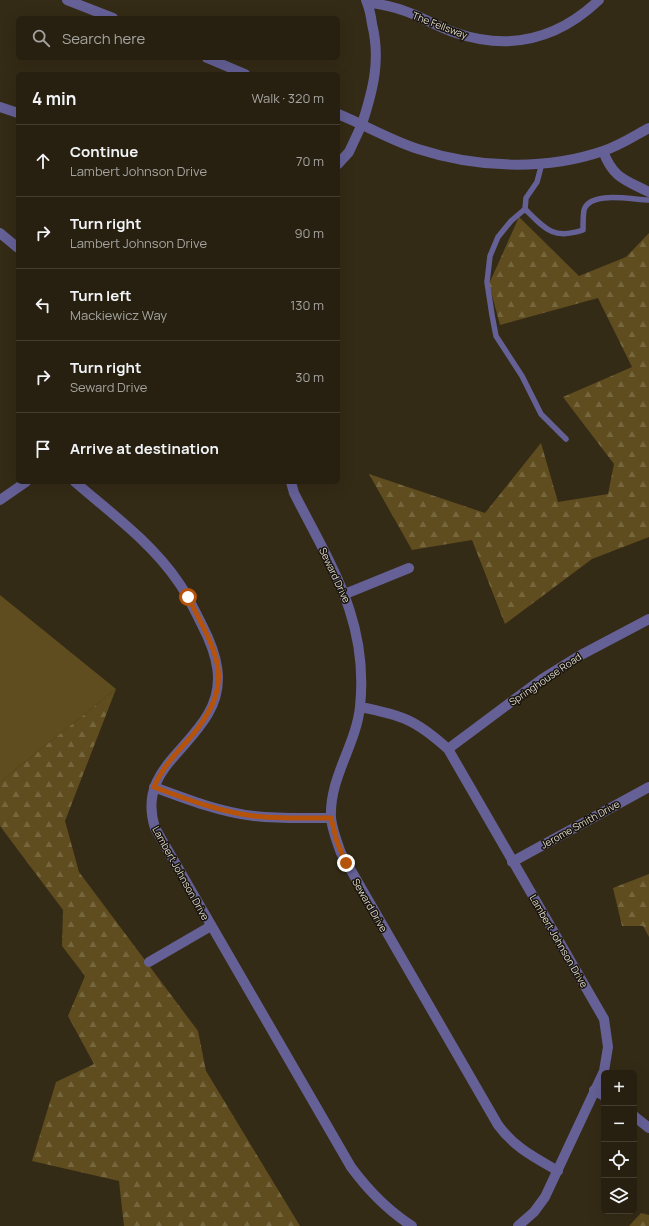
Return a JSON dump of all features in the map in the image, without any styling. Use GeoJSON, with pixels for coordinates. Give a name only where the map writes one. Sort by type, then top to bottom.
{"type":"FeatureCollection","features":[{"type":"Feature","properties":{"kind":"street"},"geometry":{"type":"LineString","coordinates":[[67,0],[108,16]]}},
{"type":"Feature","properties":{"kind":"street","name":"The Fellsway"},"geometry":{"type":"LineString","coordinates":[[366,1],[403,10],[455,33],[484,40],[514,41],[534,39],[562,28],[581,16],[599,0]]}},
{"type":"Feature","properties":{"kind":"street"},"geometry":{"type":"LineString","coordinates":[[340,162],[349,152],[362,124],[375,82],[377,58],[375,34],[366,1]]}},
{"type":"Feature","properties":{"kind":"street"},"geometry":{"type":"LineString","coordinates":[[212,60],[240,72]]}},
{"type":"Feature","properties":{"kind":"street"},"geometry":{"type":"LineString","coordinates":[[0,107],[16,112]]}},
{"type":"Feature","properties":{"kind":"street"},"geometry":{"type":"LineString","coordinates":[[340,115],[362,124],[392,140],[445,156],[493,164],[564,160],[603,151],[649,128]]}},
{"type":"Feature","properties":{"kind":"street"},"geometry":{"type":"LineString","coordinates":[[603,151],[609,164],[618,176],[649,192]]}},
{"type":"Feature","properties":{"kind":"street"},"geometry":{"type":"LineString","coordinates":[[0,233],[16,246]]}},
{"type":"Feature","properties":{"kind":"street"},"geometry":{"type":"LineString","coordinates":[[0,500],[23,484]]}},
{"type":"Feature","properties":{"kind":"street","name":"Lambert Johnson Drive"},"geometry":{"type":"LineString","coordinates":[[77,484],[142,540],[166,566],[188,597],[214,650],[218,666],[218,679],[212,706],[203,722],[160,772],[154,787],[151,800],[155,828],[350,1167],[372,1194],[387,1208],[412,1226]]}},
{"type":"Feature","properties":{"kind":"street","name":"Seward Drive"},"geometry":{"type":"LineString","coordinates":[[292,484],[345,594],[353,617],[359,650],[361,676],[360,707],[356,726],[335,784],[331,818],[337,842],[346,863],[498,1125],[514,1144],[526,1153],[558,1171]]}},
{"type":"Feature","properties":{"kind":"street"},"geometry":{"type":"LineString","coordinates":[[345,594],[409,568]]}},
{"type":"Feature","properties":{"kind":"street","name":"Springhouse Road"},"geometry":{"type":"LineString","coordinates":[[448,749],[542,679],[579,656],[649,619]]}},
{"type":"Feature","properties":{"kind":"street","name":"Lambert Johnson Drive"},"geometry":{"type":"LineString","coordinates":[[360,707],[392,713],[413,721],[431,733],[448,749],[604,1019],[608,1038],[608,1056],[604,1071],[558,1171],[538,1207],[518,1226]]}},
{"type":"Feature","properties":{"kind":"street"},"geometry":{"type":"LineString","coordinates":[[154,787],[220,809],[253,816],[331,818]]}},
{"type":"Feature","properties":{"kind":"street","name":"Jerome Smith Drive"},"geometry":{"type":"LineString","coordinates":[[512,862],[649,787]]}},
{"type":"Feature","properties":{"kind":"street"},"geometry":{"type":"LineString","coordinates":[[148,962],[211,926]]}},
{"type":"Feature","properties":{"kind":"street"},"geometry":{"type":"LineString","coordinates":[[594,1090],[601,1094]]}},
{"type":"Feature","properties":{"kind":"street"},"geometry":{"type":"LineString","coordinates":[[637,1118],[649,1128]]}},
{"type":"Feature","properties":{"kind":"lane"},"geometry":{"type":"LineString","coordinates":[[542,162],[537,182],[526,198],[525,209],[511,221],[498,237],[490,256],[487,282],[496,336],[522,376],[541,414],[566,438]]}},
{"type":"Feature","properties":{"kind":"lane"},"geometry":{"type":"LineString","coordinates":[[525,209],[551,232],[570,234],[583,230],[584,210],[588,203],[599,198],[649,200]]}},
{"type":"Feature","properties":{"kind":"green space"},"geometry":{"type":"Polygon","coordinates":[[[519,217],[579,276],[626,257],[649,233],[649,537],[592,559],[505,624],[472,540],[412,550],[369,474],[485,513],[541,443],[558,502],[608,494],[614,464],[563,397],[632,367],[598,298],[500,325],[489,284],[519,217]]]}},
{"type":"Feature","properties":{"kind":"green space"},"geometry":{"type":"Polygon","coordinates":[[[0,595],[116,689],[0,782],[0,595]]]}},
{"type":"Feature","properties":{"kind":"green space"},"geometry":{"type":"Polygon","coordinates":[[[116,689],[65,821],[79,872],[198,1031],[206,1071],[300,1226],[124,1226],[119,1181],[32,1161],[56,1082],[94,1064],[68,1016],[85,976],[62,946],[63,910],[0,826],[0,782],[116,689]]]}},
{"type":"Feature","properties":{"kind":"green space"},"geometry":{"type":"Polygon","coordinates":[[[649,874],[649,937],[643,926],[622,926],[613,888],[649,874]]]}},
{"type":"Feature","properties":{"kind":"green space"},"geometry":{"type":"Polygon","coordinates":[[[641,1213],[649,1215],[649,1226],[629,1226],[641,1213]]]}},
{"type":"Feature","properties":{"kind":"route"},"geometry":{"type":"LineString","coordinates":[[188,597],[214,650],[218,666],[218,684],[215,698],[208,714],[203,722],[160,772],[154,787],[220,809],[253,816],[331,818],[337,842],[346,863]]}}]}
